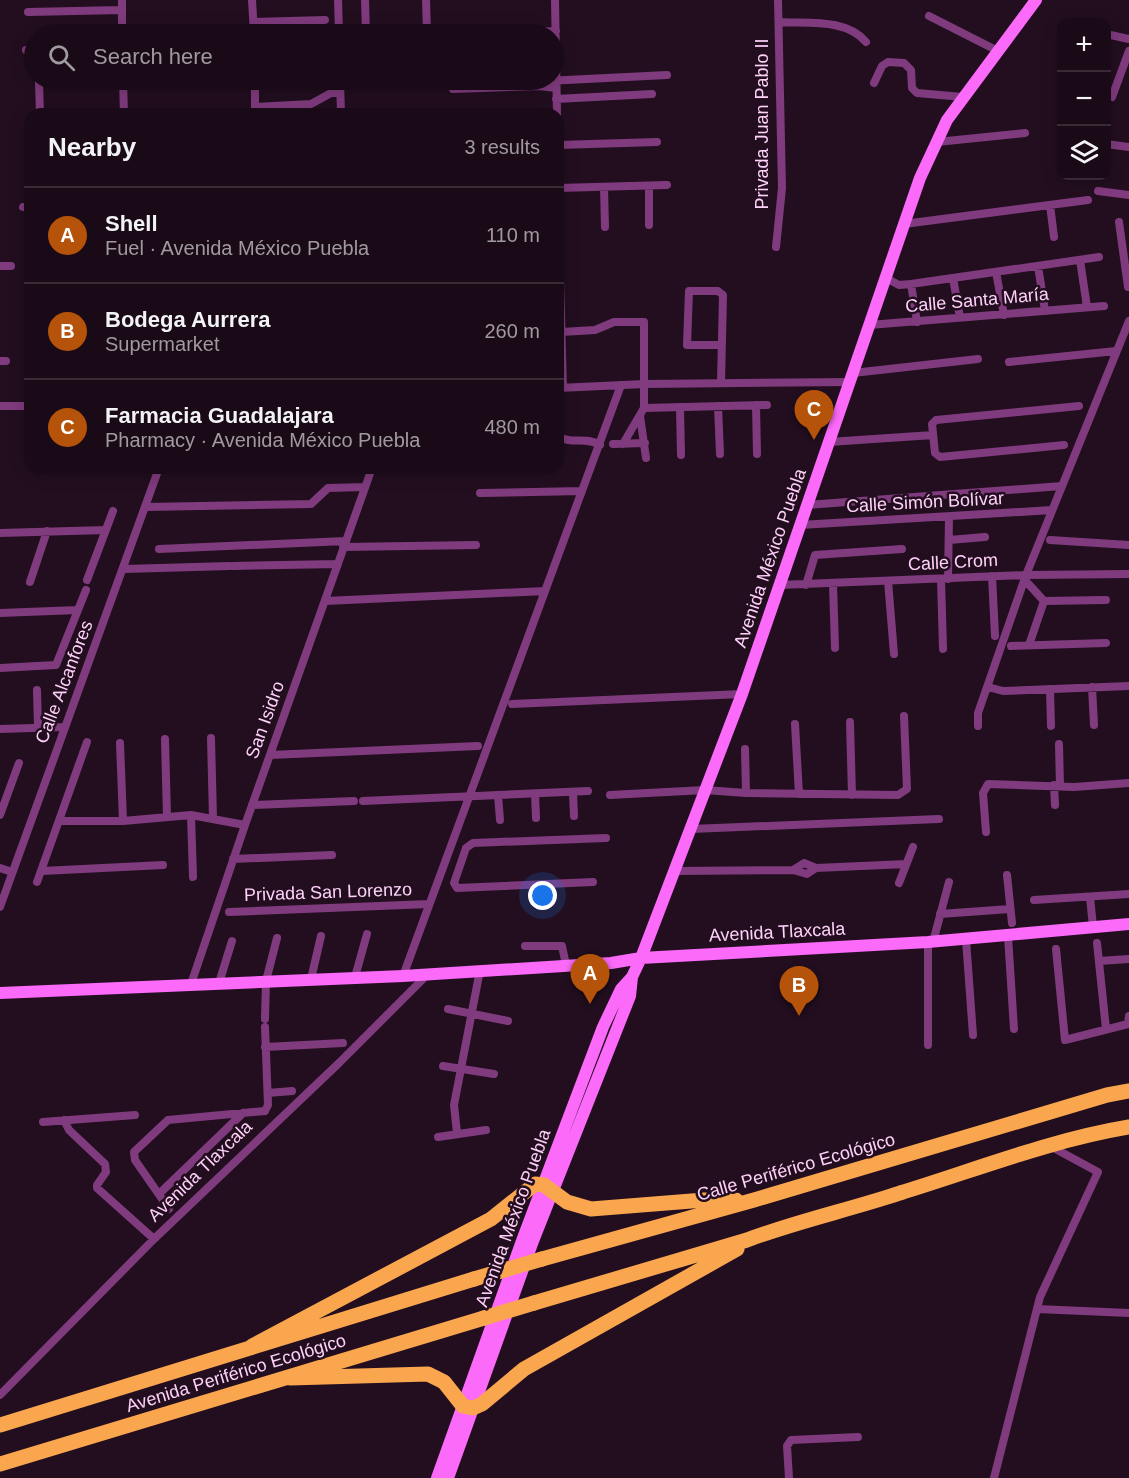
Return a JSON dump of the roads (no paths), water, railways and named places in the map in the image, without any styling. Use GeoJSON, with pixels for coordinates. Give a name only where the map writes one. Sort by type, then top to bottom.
{"type":"FeatureCollection","features":[{"type":"Feature","properties":{"kind":"highway","name":"Calle Periférico Ecológico"},"geometry":{"type":"LineString","coordinates":[[474,1279],[754,1200],[1107,1095],[1129,1091]]}},
{"type":"Feature","properties":{"kind":"highway"},"geometry":{"type":"LineString","coordinates":[[290,1378],[428,1374],[444,1382],[468,1407],[482,1404],[524,1369],[618,1314],[732,1254],[747,1240],[778,1228],[874,1202],[1050,1146],[1129,1127]]}},
{"type":"Feature","properties":{"kind":"highway"},"geometry":{"type":"LineString","coordinates":[[252,1346],[491,1219],[535,1184],[549,1188],[567,1202],[591,1209],[704,1200],[754,1200]]}},
{"type":"Feature","properties":{"kind":"highway","name":"Avenida Periférico Ecológico"},"geometry":{"type":"LineString","coordinates":[[0,1464],[747,1240]]}},
{"type":"Feature","properties":{"kind":"highway","name":"Avenida Periférico Ecológico"},"geometry":{"type":"LineString","coordinates":[[0,1425],[474,1279]]}},
{"type":"Feature","properties":{"kind":"main road","name":"Avenida México Puebla"},"geometry":{"type":"LineString","coordinates":[[437,1478],[468,1407],[549,1188],[630,996],[632,977],[742,694],[920,178],[945,123],[1036,0]]}},
{"type":"Feature","properties":{"kind":"main road","name":"Avenida Tlaxcala"},"geometry":{"type":"LineString","coordinates":[[0,993],[427,975],[932,938],[966,940],[1010,929],[1093,923],[1129,924]]}},
{"type":"Feature","properties":{"kind":"main road","name":"Avenida México Puebla"},"geometry":{"type":"LineString","coordinates":[[448,1478],[468,1407]]}},
{"type":"Feature","properties":{"kind":"street"},"geometry":{"type":"LineString","coordinates":[[252,0],[254,22],[325,20]]}},
{"type":"Feature","properties":{"kind":"street"},"geometry":{"type":"LineString","coordinates":[[338,0],[339,24]]}},
{"type":"Feature","properties":{"kind":"street"},"geometry":{"type":"LineString","coordinates":[[365,0],[366,24]]}},
{"type":"Feature","properties":{"kind":"street"},"geometry":{"type":"LineString","coordinates":[[426,0],[427,24]]}},
{"type":"Feature","properties":{"kind":"street"},"geometry":{"type":"LineString","coordinates":[[555,0],[556,24]]}},
{"type":"Feature","properties":{"kind":"street","name":"Privada Juan Pablo II"},"geometry":{"type":"LineString","coordinates":[[776,247],[782,188],[778,0]]}},
{"type":"Feature","properties":{"kind":"street"},"geometry":{"type":"LineString","coordinates":[[28,12],[122,5],[122,24]]}},
{"type":"Feature","properties":{"kind":"street"},"geometry":{"type":"LineString","coordinates":[[929,16],[998,51]]}},
{"type":"Feature","properties":{"kind":"street"},"geometry":{"type":"LineString","coordinates":[[779,22],[843,26],[858,32],[866,42]]}},
{"type":"Feature","properties":{"kind":"street"},"geometry":{"type":"LineString","coordinates":[[1111,35],[1129,39]]}},
{"type":"Feature","properties":{"kind":"street"},"geometry":{"type":"LineString","coordinates":[[1112,96],[1129,51]]}},
{"type":"Feature","properties":{"kind":"street"},"geometry":{"type":"LineString","coordinates":[[874,83],[882,66],[888,62],[904,63],[911,70],[912,88],[917,93],[963,97]]}},
{"type":"Feature","properties":{"kind":"street"},"geometry":{"type":"LineString","coordinates":[[564,84],[666,75]]}},
{"type":"Feature","properties":{"kind":"street"},"geometry":{"type":"LineString","coordinates":[[39,90],[40,108]]}},
{"type":"Feature","properties":{"kind":"street"},"geometry":{"type":"LineString","coordinates":[[123,90],[124,108]]}},
{"type":"Feature","properties":{"kind":"street"},"geometry":{"type":"LineString","coordinates":[[255,90],[255,108]]}},
{"type":"Feature","properties":{"kind":"street"},"geometry":{"type":"LineString","coordinates":[[340,90],[340,108]]}},
{"type":"Feature","properties":{"kind":"street"},"geometry":{"type":"LineString","coordinates":[[556,90],[557,108]]}},
{"type":"Feature","properties":{"kind":"street"},"geometry":{"type":"LineString","coordinates":[[556,99],[652,94]]}},
{"type":"Feature","properties":{"kind":"street"},"geometry":{"type":"LineString","coordinates":[[279,108],[340,97]]}},
{"type":"Feature","properties":{"kind":"street"},"geometry":{"type":"LineString","coordinates":[[937,142],[1025,133]]}},
{"type":"Feature","properties":{"kind":"street"},"geometry":{"type":"LineString","coordinates":[[564,145],[657,142]]}},
{"type":"Feature","properties":{"kind":"street"},"geometry":{"type":"LineString","coordinates":[[1111,145],[1129,147]]}},
{"type":"Feature","properties":{"kind":"street"},"geometry":{"type":"LineString","coordinates":[[564,188],[667,185]]}},
{"type":"Feature","properties":{"kind":"street"},"geometry":{"type":"LineString","coordinates":[[649,186],[649,225]]}},
{"type":"Feature","properties":{"kind":"street"},"geometry":{"type":"LineString","coordinates":[[604,187],[605,227]]}},
{"type":"Feature","properties":{"kind":"street"},"geometry":{"type":"LineString","coordinates":[[1098,191],[1129,195]]}},
{"type":"Feature","properties":{"kind":"street"},"geometry":{"type":"LineString","coordinates":[[904,224],[1088,200]]}},
{"type":"Feature","properties":{"kind":"street"},"geometry":{"type":"LineString","coordinates":[[1050,205],[1054,237]]}},
{"type":"Feature","properties":{"kind":"street"},"geometry":{"type":"LineString","coordinates":[[1119,222],[1125,240],[1128,287]]}},
{"type":"Feature","properties":{"kind":"street"},"geometry":{"type":"LineString","coordinates":[[886,278],[899,285],[911,284],[1099,257]]}},
{"type":"Feature","properties":{"kind":"street"},"geometry":{"type":"LineString","coordinates":[[1080,260],[1087,307]]}},
{"type":"Feature","properties":{"kind":"street"},"geometry":{"type":"LineString","coordinates":[[0,266],[11,266]]}},
{"type":"Feature","properties":{"kind":"street"},"geometry":{"type":"LineString","coordinates":[[1038,266],[1045,311]]}},
{"type":"Feature","properties":{"kind":"street"},"geometry":{"type":"LineString","coordinates":[[996,272],[1004,315]]}},
{"type":"Feature","properties":{"kind":"street"},"geometry":{"type":"LineString","coordinates":[[953,278],[960,318]]}},
{"type":"Feature","properties":{"kind":"street"},"geometry":{"type":"LineString","coordinates":[[911,284],[917,322]]}},
{"type":"Feature","properties":{"kind":"street"},"geometry":{"type":"LineString","coordinates":[[721,382],[722,345],[722,292],[689,291],[687,345],[722,345]]}},
{"type":"Feature","properties":{"kind":"street","name":"Calle Santa María"},"geometry":{"type":"LineString","coordinates":[[869,325],[1104,306]]}},
{"type":"Feature","properties":{"kind":"street"},"geometry":{"type":"LineString","coordinates":[[564,332],[595,330],[614,322],[640,320],[644,322],[645,384],[642,412],[646,458]]}},
{"type":"Feature","properties":{"kind":"street"},"geometry":{"type":"LineString","coordinates":[[978,726],[978,713],[1025,577],[1129,321]]}},
{"type":"Feature","properties":{"kind":"street"},"geometry":{"type":"LineString","coordinates":[[1009,362],[1116,351]]}},
{"type":"Feature","properties":{"kind":"street"},"geometry":{"type":"LineString","coordinates":[[564,388],[851,377],[978,359]]}},
{"type":"Feature","properties":{"kind":"street"},"geometry":{"type":"LineString","coordinates":[[403,976],[621,385]]}},
{"type":"Feature","properties":{"kind":"street"},"geometry":{"type":"LineString","coordinates":[[756,405],[757,454]]}},
{"type":"Feature","properties":{"kind":"street"},"geometry":{"type":"LineString","coordinates":[[645,443],[618,444],[642,412],[680,407],[767,405]]}},
{"type":"Feature","properties":{"kind":"street"},"geometry":{"type":"LineString","coordinates":[[0,406],[24,406]]}},
{"type":"Feature","properties":{"kind":"street"},"geometry":{"type":"LineString","coordinates":[[718,406],[720,454]]}},
{"type":"Feature","properties":{"kind":"street"},"geometry":{"type":"LineString","coordinates":[[1064,445],[940,457],[935,453],[932,424],[936,420],[1079,406]]}},
{"type":"Feature","properties":{"kind":"street"},"geometry":{"type":"LineString","coordinates":[[680,407],[681,455]]}},
{"type":"Feature","properties":{"kind":"street"},"geometry":{"type":"LineString","coordinates":[[829,442],[933,435]]}},
{"type":"Feature","properties":{"kind":"street"},"geometry":{"type":"LineString","coordinates":[[564,440],[592,440],[600,445]]}},
{"type":"Feature","properties":{"kind":"street","name":"Calle Alcanfores"},"geometry":{"type":"LineString","coordinates":[[0,907],[157,474]]}},
{"type":"Feature","properties":{"kind":"street","name":"San Isidro"},"geometry":{"type":"LineString","coordinates":[[191,984],[370,474]]}},
{"type":"Feature","properties":{"kind":"street"},"geometry":{"type":"LineString","coordinates":[[807,505],[1062,486]]}},
{"type":"Feature","properties":{"kind":"street"},"geometry":{"type":"LineString","coordinates":[[145,507],[311,504],[328,488],[365,487]]}},
{"type":"Feature","properties":{"kind":"street"},"geometry":{"type":"LineString","coordinates":[[480,493],[582,491]]}},
{"type":"Feature","properties":{"kind":"street","name":"Calle Simón Bolívar"},"geometry":{"type":"LineString","coordinates":[[800,525],[1052,510]]}},
{"type":"Feature","properties":{"kind":"street"},"geometry":{"type":"LineString","coordinates":[[87,580],[113,511]]}},
{"type":"Feature","properties":{"kind":"street"},"geometry":{"type":"LineString","coordinates":[[943,649],[944,579],[950,517]]}},
{"type":"Feature","properties":{"kind":"street"},"geometry":{"type":"LineString","coordinates":[[0,533],[106,530]]}},
{"type":"Feature","properties":{"kind":"street"},"geometry":{"type":"LineString","coordinates":[[30,582],[47,531]]}},
{"type":"Feature","properties":{"kind":"street"},"geometry":{"type":"LineString","coordinates":[[949,540],[985,537]]}},
{"type":"Feature","properties":{"kind":"street"},"geometry":{"type":"LineString","coordinates":[[1050,540],[1129,545]]}},
{"type":"Feature","properties":{"kind":"street"},"geometry":{"type":"LineString","coordinates":[[159,549],[344,544],[476,545]]}},
{"type":"Feature","properties":{"kind":"street"},"geometry":{"type":"LineString","coordinates":[[806,585],[812,561],[821,553],[902,549]]}},
{"type":"Feature","properties":{"kind":"street"},"geometry":{"type":"LineString","coordinates":[[124,569],[338,564]]}},
{"type":"Feature","properties":{"kind":"street","name":"Calle Crom"},"geometry":{"type":"LineString","coordinates":[[780,585],[992,576],[1129,574]]}},
{"type":"Feature","properties":{"kind":"street"},"geometry":{"type":"LineString","coordinates":[[992,576],[995,636]]}},
{"type":"Feature","properties":{"kind":"street"},"geometry":{"type":"LineString","coordinates":[[1025,577],[1044,601]]}},
{"type":"Feature","properties":{"kind":"street"},"geometry":{"type":"LineString","coordinates":[[888,582],[894,654]]}},
{"type":"Feature","properties":{"kind":"street"},"geometry":{"type":"LineString","coordinates":[[833,584],[835,648]]}},
{"type":"Feature","properties":{"kind":"street"},"geometry":{"type":"LineString","coordinates":[[0,668],[56,665],[86,590]]}},
{"type":"Feature","properties":{"kind":"street"},"geometry":{"type":"LineString","coordinates":[[325,601],[545,591]]}},
{"type":"Feature","properties":{"kind":"street"},"geometry":{"type":"LineString","coordinates":[[1044,601],[1106,600]]}},
{"type":"Feature","properties":{"kind":"street"},"geometry":{"type":"LineString","coordinates":[[1029,645],[1044,601]]}},
{"type":"Feature","properties":{"kind":"street"},"geometry":{"type":"LineString","coordinates":[[0,613],[78,610]]}},
{"type":"Feature","properties":{"kind":"street"},"geometry":{"type":"LineString","coordinates":[[1011,646],[1106,643]]}},
{"type":"Feature","properties":{"kind":"street"},"geometry":{"type":"LineString","coordinates":[[988,687],[1003,691],[1129,686]]}},
{"type":"Feature","properties":{"kind":"street"},"geometry":{"type":"LineString","coordinates":[[1092,687],[1094,725]]}},
{"type":"Feature","properties":{"kind":"street"},"geometry":{"type":"LineString","coordinates":[[1050,689],[1051,726]]}},
{"type":"Feature","properties":{"kind":"street"},"geometry":{"type":"LineString","coordinates":[[37,690],[38,728]]}},
{"type":"Feature","properties":{"kind":"street"},"geometry":{"type":"LineString","coordinates":[[512,704],[742,694]]}},
{"type":"Feature","properties":{"kind":"street"},"geometry":{"type":"LineString","coordinates":[[610,795],[705,790],[747,794],[904,793],[907,789],[904,716]]}},
{"type":"Feature","properties":{"kind":"street"},"geometry":{"type":"LineString","coordinates":[[850,722],[852,795]]}},
{"type":"Feature","properties":{"kind":"street"},"geometry":{"type":"LineString","coordinates":[[795,724],[800,794]]}},
{"type":"Feature","properties":{"kind":"street"},"geometry":{"type":"LineString","coordinates":[[0,729],[65,727]]}},
{"type":"Feature","properties":{"kind":"street"},"geometry":{"type":"LineString","coordinates":[[211,738],[213,818]]}},
{"type":"Feature","properties":{"kind":"street"},"geometry":{"type":"LineString","coordinates":[[165,739],[167,817]]}},
{"type":"Feature","properties":{"kind":"street"},"geometry":{"type":"LineString","coordinates":[[37,882],[87,742]]}},
{"type":"Feature","properties":{"kind":"street"},"geometry":{"type":"LineString","coordinates":[[120,743],[123,821]]}},
{"type":"Feature","properties":{"kind":"street"},"geometry":{"type":"LineString","coordinates":[[1055,804],[1059,744]]}},
{"type":"Feature","properties":{"kind":"street"},"geometry":{"type":"LineString","coordinates":[[270,755],[478,746]]}},
{"type":"Feature","properties":{"kind":"street"},"geometry":{"type":"LineString","coordinates":[[745,749],[747,794]]}},
{"type":"Feature","properties":{"kind":"street"},"geometry":{"type":"LineString","coordinates":[[0,816],[19,763]]}},
{"type":"Feature","properties":{"kind":"street"},"geometry":{"type":"LineString","coordinates":[[986,832],[984,787],[988,784],[1129,783]]}},
{"type":"Feature","properties":{"kind":"street"},"geometry":{"type":"LineString","coordinates":[[0,784],[12,784]]}},
{"type":"Feature","properties":{"kind":"street"},"geometry":{"type":"LineString","coordinates":[[252,806],[588,791]]}},
{"type":"Feature","properties":{"kind":"street"},"geometry":{"type":"LineString","coordinates":[[573,792],[574,816]]}},
{"type":"Feature","properties":{"kind":"street"},"geometry":{"type":"LineString","coordinates":[[535,794],[536,818]]}},
{"type":"Feature","properties":{"kind":"street"},"geometry":{"type":"LineString","coordinates":[[498,795],[500,820]]}},
{"type":"Feature","properties":{"kind":"street"},"geometry":{"type":"LineString","coordinates":[[191,815],[193,877]]}},
{"type":"Feature","properties":{"kind":"street"},"geometry":{"type":"LineString","coordinates":[[59,821],[123,821],[191,815],[245,825]]}},
{"type":"Feature","properties":{"kind":"street"},"geometry":{"type":"LineString","coordinates":[[691,829],[939,819]]}},
{"type":"Feature","properties":{"kind":"street"},"geometry":{"type":"LineString","coordinates":[[593,882],[458,888],[454,883],[466,848],[473,843],[606,838]]}},
{"type":"Feature","properties":{"kind":"street"},"geometry":{"type":"LineString","coordinates":[[899,883],[913,847]]}},
{"type":"Feature","properties":{"kind":"street"},"geometry":{"type":"LineString","coordinates":[[233,859],[332,855]]}},
{"type":"Feature","properties":{"kind":"street"},"geometry":{"type":"LineString","coordinates":[[445,863],[459,867]]}},
{"type":"Feature","properties":{"kind":"street"},"geometry":{"type":"LineString","coordinates":[[675,871],[793,870],[804,863],[816,868],[906,864]]}},
{"type":"Feature","properties":{"kind":"street"},"geometry":{"type":"LineString","coordinates":[[42,871],[163,866]]}},
{"type":"Feature","properties":{"kind":"street"},"geometry":{"type":"LineString","coordinates":[[0,868],[12,872]]}},
{"type":"Feature","properties":{"kind":"street"},"geometry":{"type":"LineString","coordinates":[[1007,876],[1011,909],[1014,1029]]}},
{"type":"Feature","properties":{"kind":"street"},"geometry":{"type":"LineString","coordinates":[[928,1046],[932,938],[949,882]]}},
{"type":"Feature","properties":{"kind":"street"},"geometry":{"type":"LineString","coordinates":[[1034,900],[1129,894]]}},
{"type":"Feature","properties":{"kind":"street"},"geometry":{"type":"LineString","coordinates":[[1090,897],[1093,923]]}},
{"type":"Feature","properties":{"kind":"street","name":"Privada San Lorenzo"},"geometry":{"type":"LineString","coordinates":[[229,912],[429,904]]}},
{"type":"Feature","properties":{"kind":"street"},"geometry":{"type":"LineString","coordinates":[[940,914],[1011,909]]}},
{"type":"Feature","properties":{"kind":"street"},"geometry":{"type":"LineString","coordinates":[[355,977],[367,934]]}},
{"type":"Feature","properties":{"kind":"street"},"geometry":{"type":"LineString","coordinates":[[311,979],[321,936]]}},
{"type":"Feature","properties":{"kind":"street"},"geometry":{"type":"LineString","coordinates":[[265,1111],[268,1105],[265,1047],[266,981],[277,938]]}},
{"type":"Feature","properties":{"kind":"street"},"geometry":{"type":"LineString","coordinates":[[966,940],[973,1035]]}},
{"type":"Feature","properties":{"kind":"street"},"geometry":{"type":"LineString","coordinates":[[219,983],[232,941]]}},
{"type":"Feature","properties":{"kind":"street"},"geometry":{"type":"LineString","coordinates":[[1097,943],[1106,1029]]}},
{"type":"Feature","properties":{"kind":"street"},"geometry":{"type":"LineString","coordinates":[[525,946],[562,946],[566,965]]}},
{"type":"Feature","properties":{"kind":"street"},"geometry":{"type":"LineString","coordinates":[[1056,949],[1065,1040],[1128,1024],[1129,1016]]}},
{"type":"Feature","properties":{"kind":"street"},"geometry":{"type":"LineString","coordinates":[[1099,961],[1129,959]]}},
{"type":"Feature","properties":{"kind":"street"},"geometry":{"type":"LineString","coordinates":[[457,1133],[453,1112],[459,1069],[480,970]]}},
{"type":"Feature","properties":{"kind":"street","name":"Avenida Tlaxcala"},"geometry":{"type":"LineString","coordinates":[[0,1395],[154,1239],[427,975]]}},
{"type":"Feature","properties":{"kind":"street"},"geometry":{"type":"LineString","coordinates":[[448,1009],[508,1021]]}},
{"type":"Feature","properties":{"kind":"street"},"geometry":{"type":"LineString","coordinates":[[265,1047],[343,1043]]}},
{"type":"Feature","properties":{"kind":"street"},"geometry":{"type":"LineString","coordinates":[[443,1066],[494,1074]]}},
{"type":"Feature","properties":{"kind":"street"},"geometry":{"type":"LineString","coordinates":[[267,1093],[292,1091]]}},
{"type":"Feature","properties":{"kind":"street"},"geometry":{"type":"LineString","coordinates":[[169,1209],[135,1160],[134,1152],[168,1120],[265,1111],[278,1120]]}},
{"type":"Feature","properties":{"kind":"street"},"geometry":{"type":"LineString","coordinates":[[159,1194],[243,1113]]}},
{"type":"Feature","properties":{"kind":"street"},"geometry":{"type":"LineString","coordinates":[[44,1122],[135,1115]]}},
{"type":"Feature","properties":{"kind":"street"},"geometry":{"type":"LineString","coordinates":[[64,1120],[69,1130],[105,1164],[106,1172],[97,1185],[98,1188],[154,1239]]}},
{"type":"Feature","properties":{"kind":"street"},"geometry":{"type":"LineString","coordinates":[[438,1137],[486,1130]]}},
{"type":"Feature","properties":{"kind":"street"},"geometry":{"type":"LineString","coordinates":[[994,1478],[1037,1309],[1098,1172],[1050,1146]]}},
{"type":"Feature","properties":{"kind":"street"},"geometry":{"type":"LineString","coordinates":[[1037,1309],[1129,1313]]}},
{"type":"Feature","properties":{"kind":"street"},"geometry":{"type":"LineString","coordinates":[[789,1478],[787,1446],[791,1440],[858,1437]]}},
{"type":"Feature","properties":{"kind":"place","name":"Farmacia Guadalajara"},"geometry":{"type":"Point","coordinates":[814,440]}},
{"type":"Feature","properties":{"kind":"place","name":"Shell"},"geometry":{"type":"Point","coordinates":[590,1004]}},
{"type":"Feature","properties":{"kind":"place","name":"Bodega Aurrera"},"geometry":{"type":"Point","coordinates":[799,1016]}}]}
